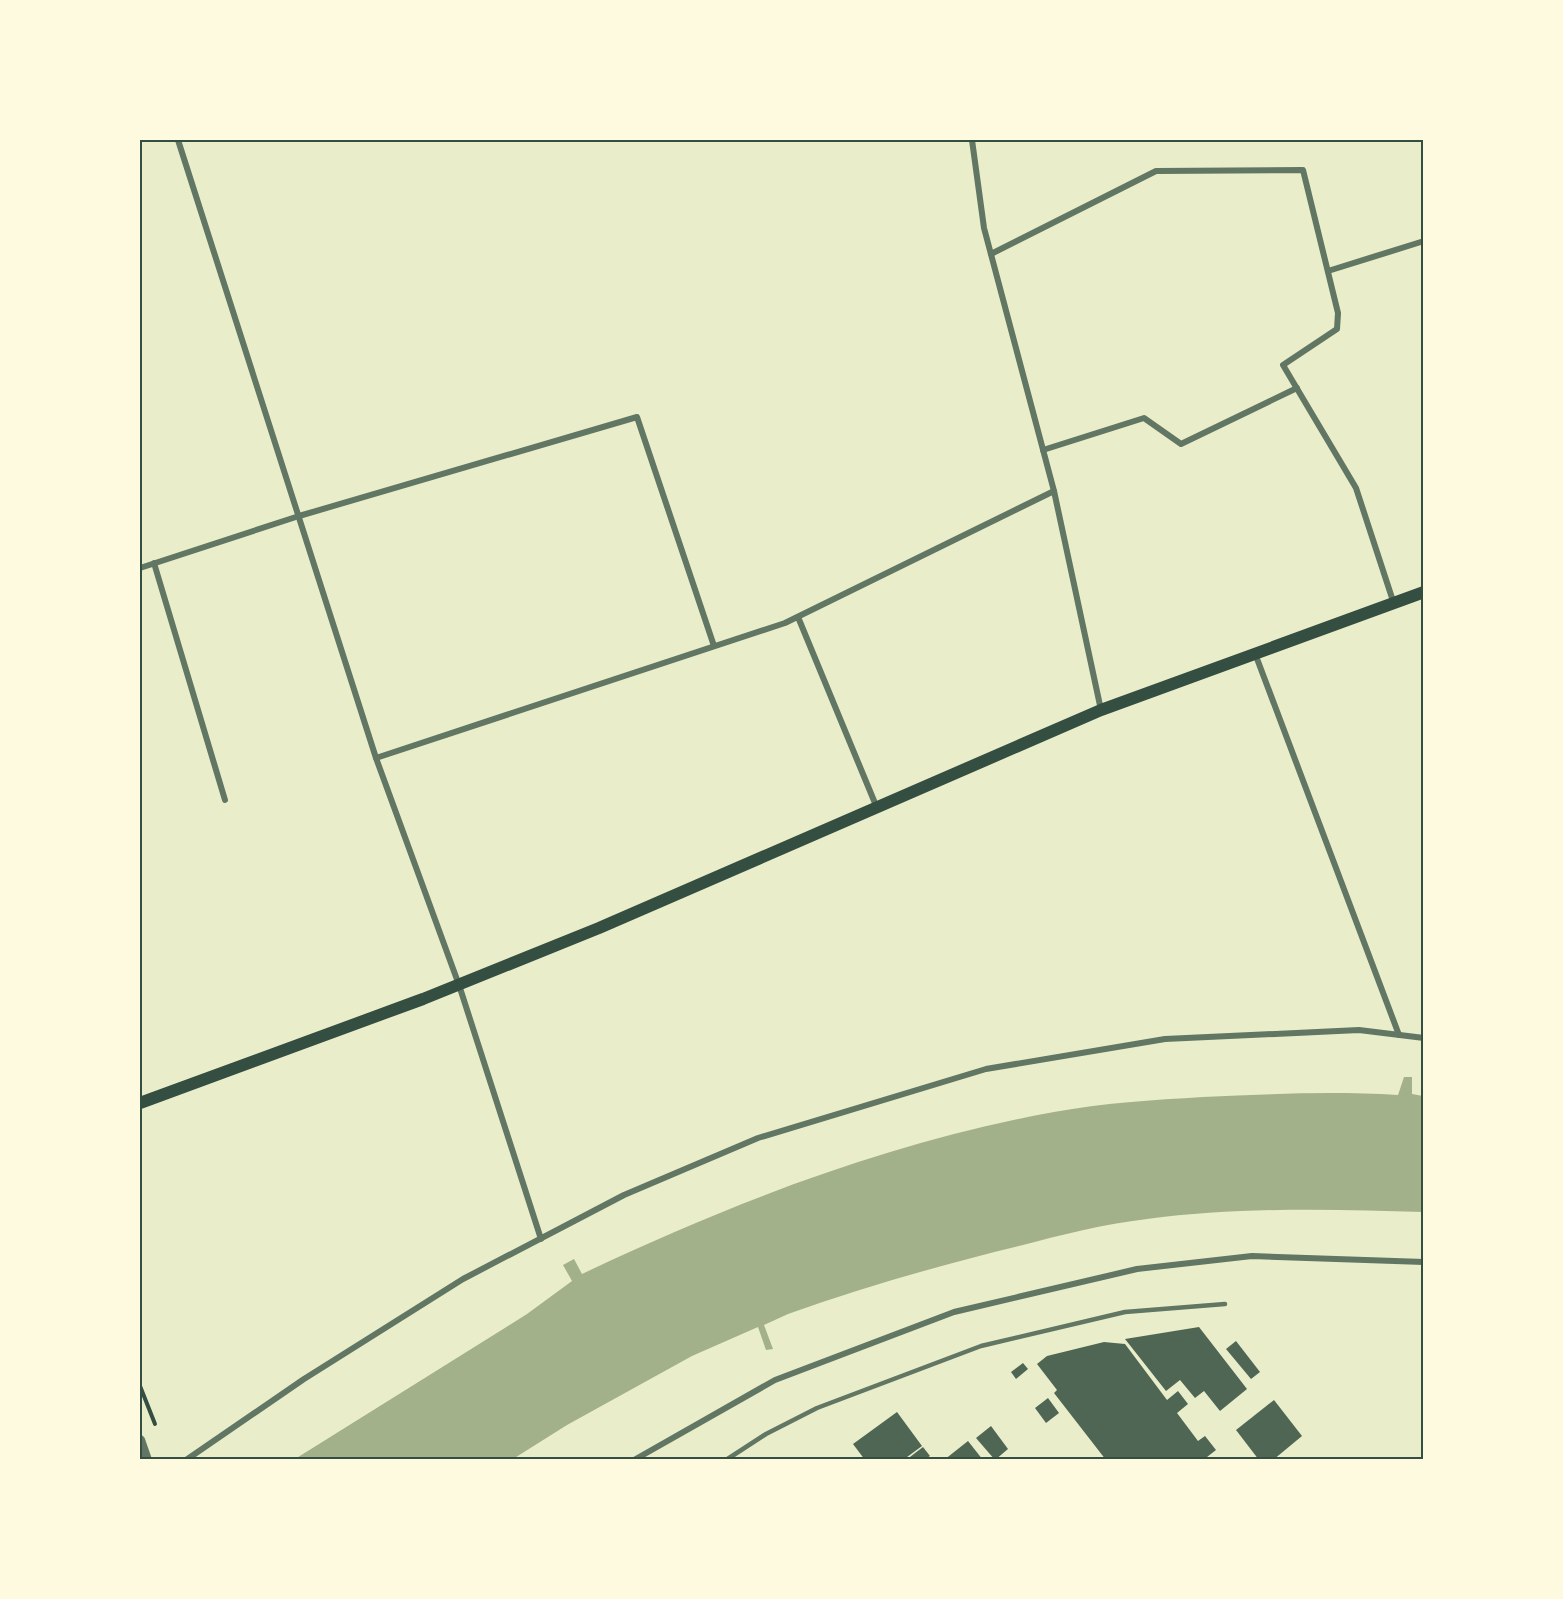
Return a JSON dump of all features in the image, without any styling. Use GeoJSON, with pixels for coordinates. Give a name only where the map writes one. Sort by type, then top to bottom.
{"type":"FeatureCollection","features":[{"type":"Feature","properties":{"kind":"main road"},"geometry":{"type":"LineString","coordinates":[[140,1103],[459,985],[877,809],[939,779],[1101,710],[1256,656],[1424,592]]}},
{"type":"Feature","properties":{"kind":"street"},"geometry":{"type":"LineString","coordinates":[[178,140],[376,758],[459,985],[540,1239]]}},
{"type":"Feature","properties":{"kind":"street"},"geometry":{"type":"LineString","coordinates":[[972,140],[984,228],[1054,491],[1101,710]]}},
{"type":"Feature","properties":{"kind":"street"},"geometry":{"type":"LineString","coordinates":[[991,254],[1156,171],[1303,170],[1338,313],[1337,329],[1283,365],[1356,488],[1394,604]]}},
{"type":"Feature","properties":{"kind":"street"},"geometry":{"type":"LineString","coordinates":[[1328,271],[1424,241]]}},
{"type":"Feature","properties":{"kind":"street"},"geometry":{"type":"LineString","coordinates":[[1044,450],[1144,418],[1181,444],[1297,388]]}},
{"type":"Feature","properties":{"kind":"street"},"geometry":{"type":"LineString","coordinates":[[140,568],[299,516],[637,417],[714,646]]}},
{"type":"Feature","properties":{"kind":"street"},"geometry":{"type":"LineString","coordinates":[[376,758],[798,617],[1054,491]]}},
{"type":"Feature","properties":{"kind":"street"},"geometry":{"type":"LineString","coordinates":[[154,563],[225,801]]}},
{"type":"Feature","properties":{"kind":"street"},"geometry":{"type":"LineString","coordinates":[[798,617],[877,809]]}},
{"type":"Feature","properties":{"kind":"street"},"geometry":{"type":"LineString","coordinates":[[1256,656],[1399,1035]]}},
{"type":"Feature","properties":{"kind":"street"},"geometry":{"type":"LineString","coordinates":[[186,1460],[304,1379],[463,1279],[624,1195],[758,1138],[986,1069],[1165,1039],[1359,1030],[1424,1038]]}},
{"type":"Feature","properties":{"kind":"street"},"geometry":{"type":"LineString","coordinates":[[634,1460],[775,1380],[954,1312],[1137,1269],[1252,1256],[1424,1262]]}},
{"type":"Feature","properties":{"kind":"street"},"geometry":{"type":"LineString","coordinates":[[140,1440],[147,1460]]}},
{"type":"Feature","properties":{"kind":"lane"},"geometry":{"type":"LineString","coordinates":[[726,1460],[766,1434],[817,1408],[981,1346],[1125,1312],[1225,1304]]}},
{"type":"Feature","properties":{"kind":"shaded area"},"geometry":{"type":"Polygon","coordinates":[[[1404,1077],[1412,1077],[1412,1094],[1423,1096],[1423,1212],[1320,1210],[1216,1212],[1131,1221],[1083,1230],[932,1269],[788,1314],[764,1325],[773,1349],[766,1350],[758,1327],[692,1356],[567,1425],[513,1459],[295,1459],[527,1314],[572,1281],[563,1265],[574,1259],[582,1274],[754,1199],[872,1158],[993,1125],[1072,1109],[1147,1101],[1300,1093],[1398,1095],[1404,1077]]]}},
{"type":"Feature","properties":{"kind":"building"},"geometry":{"type":"Polygon","coordinates":[[[1199,1327],[1247,1389],[1220,1411],[1204,1391],[1195,1398],[1180,1380],[1166,1391],[1125,1339],[1199,1327]]]}},
{"type":"Feature","properties":{"kind":"building"},"geometry":{"type":"Polygon","coordinates":[[[1236,1341],[1260,1372],[1251,1379],[1226,1349],[1236,1341]]]}},
{"type":"Feature","properties":{"kind":"building"},"geometry":{"type":"Polygon","coordinates":[[[1104,1342],[1125,1344],[1167,1400],[1178,1391],[1188,1404],[1177,1413],[1198,1441],[1205,1436],[1216,1450],[1207,1457],[1209,1460],[1106,1460],[1054,1393],[1057,1390],[1037,1364],[1047,1356],[1104,1342]]]}},
{"type":"Feature","properties":{"kind":"building"},"geometry":{"type":"Polygon","coordinates":[[[1023,1363],[1028,1369],[1016,1379],[1011,1372],[1023,1363]]]}},
{"type":"Feature","properties":{"kind":"building"},"geometry":{"type":"Polygon","coordinates":[[[1048,1398],[1059,1413],[1046,1423],[1035,1408],[1048,1398]]]}},
{"type":"Feature","properties":{"kind":"building"},"geometry":{"type":"Polygon","coordinates":[[[1274,1400],[1302,1436],[1273,1460],[1259,1460],[1236,1430],[1274,1400]]]}},
{"type":"Feature","properties":{"kind":"building"},"geometry":{"type":"Polygon","coordinates":[[[897,1412],[922,1446],[903,1460],[865,1460],[853,1444],[897,1412]]]}},
{"type":"Feature","properties":{"kind":"building"},"geometry":{"type":"Polygon","coordinates":[[[991,1426],[1008,1449],[995,1460],[976,1438],[991,1426]]]}},
{"type":"Feature","properties":{"kind":"building"},"geometry":{"type":"Polygon","coordinates":[[[968,1441],[983,1460],[944,1460],[968,1441]]]}},
{"type":"Feature","properties":{"kind":"building"},"geometry":{"type":"Polygon","coordinates":[[[923,1447],[930,1456],[924,1460],[906,1460],[923,1447]]]}}]}
